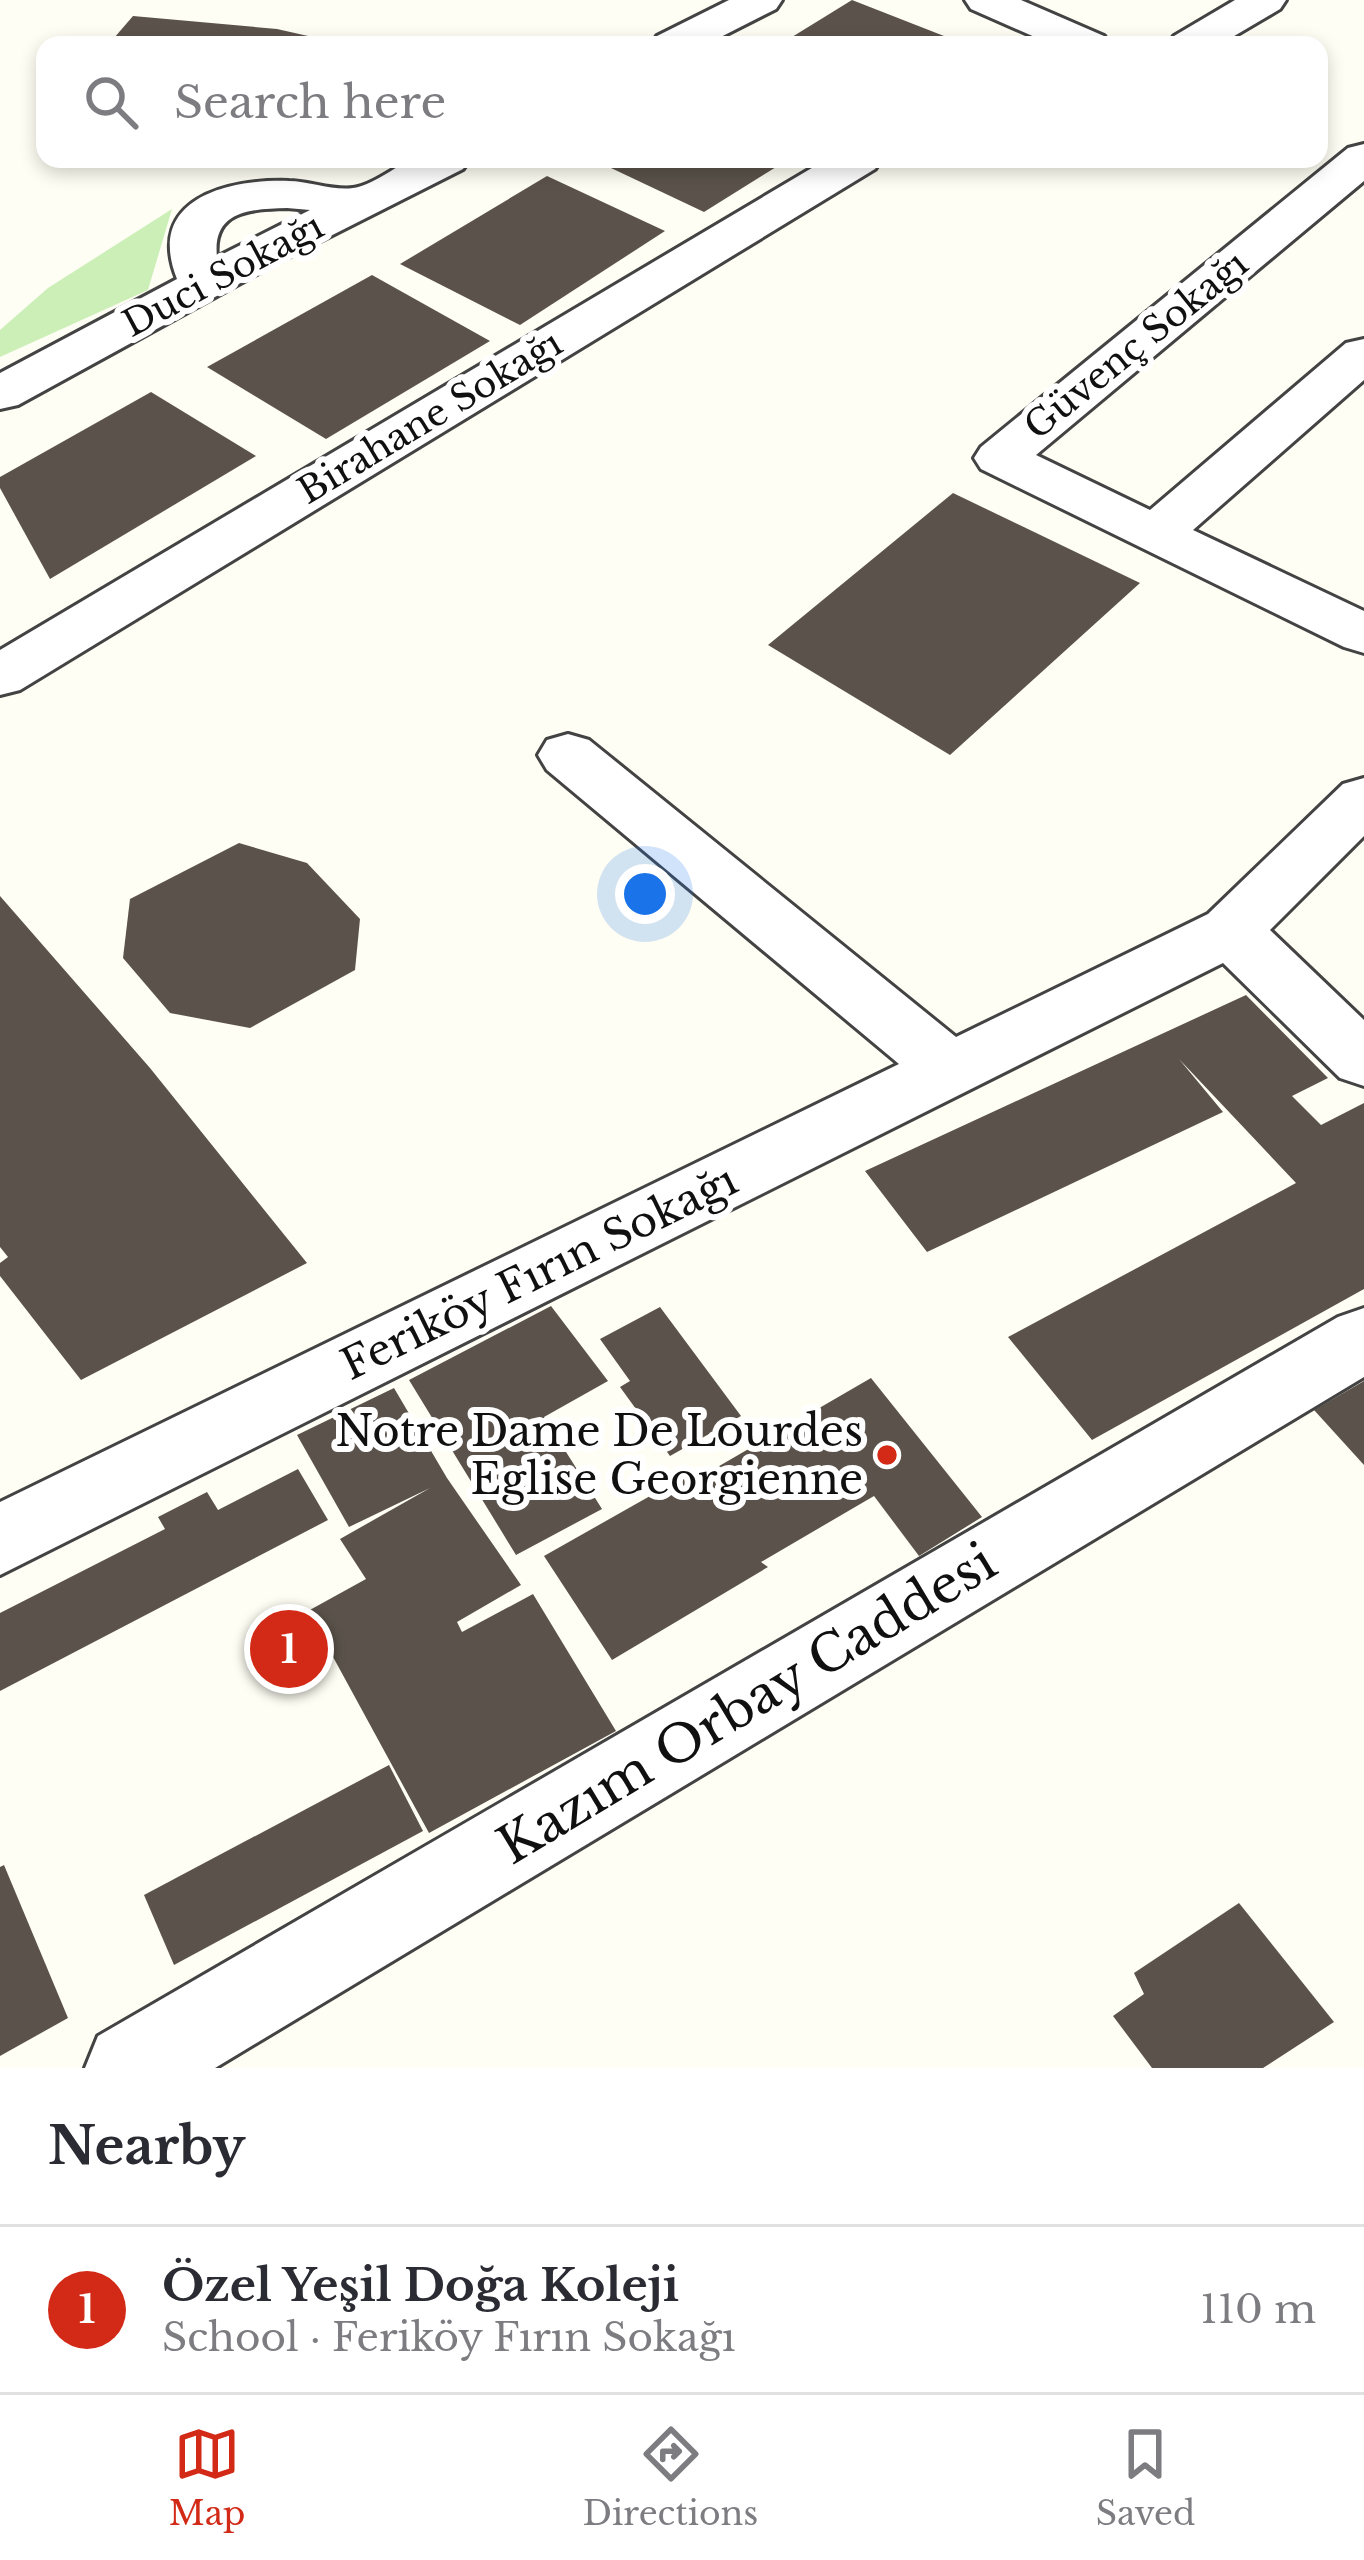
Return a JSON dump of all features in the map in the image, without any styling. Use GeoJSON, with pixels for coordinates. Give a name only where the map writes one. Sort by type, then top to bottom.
{"type":"FeatureCollection","features":[{"type":"Feature","properties":{"kind":"street"},"geometry":{"type":"LineString","coordinates":[[690,36],[761,0]]}},
{"type":"Feature","properties":{"kind":"street"},"geometry":{"type":"LineString","coordinates":[[986,0],[1056,36]]}},
{"type":"Feature","properties":{"kind":"street"},"geometry":{"type":"LineString","coordinates":[[1204,36],[1265,0]]}},
{"type":"Feature","properties":{"kind":"street","name":"Güvenç Sokağı"},"geometry":{"type":"LineString","coordinates":[[1351,158],[1000,458],[1364,634]]}},
{"type":"Feature","properties":{"kind":"street","name":"Duci Sokağı"},"geometry":{"type":"LineString","coordinates":[[0,394],[429,168]]}},
{"type":"Feature","properties":{"kind":"street","name":"Birahane Sokağı"},"geometry":{"type":"LineString","coordinates":[[5,661],[845,168]]}},
{"type":"Feature","properties":{"kind":"street"},"geometry":{"type":"LineString","coordinates":[[1155,534],[1364,354]]}},
{"type":"Feature","properties":{"kind":"street"},"geometry":{"type":"LineString","coordinates":[[568,755],[950,1069]]}},
{"type":"Feature","properties":{"kind":"street","name":"Feriköy Fırın Sokağı"},"geometry":{"type":"LineString","coordinates":[[0,1540],[1230,931],[1364,799]]}},
{"type":"Feature","properties":{"kind":"street"},"geometry":{"type":"LineString","coordinates":[[1230,931],[1364,1060]]}},
{"type":"Feature","properties":{"kind":"street","name":"Kazım Orbay Caddesi"},"geometry":{"type":"LineString","coordinates":[[130,2068],[1364,1339]]}},
{"type":"Feature","properties":{"kind":"green space"},"geometry":{"type":"Polygon","coordinates":[[[172,209],[148,290],[0,357],[0,330],[48,288],[172,209]]]}},
{"type":"Feature","properties":{"kind":"building"},"geometry":{"type":"Polygon","coordinates":[[[852,0],[944,36],[794,36],[852,0]]]}},
{"type":"Feature","properties":{"kind":"building"},"geometry":{"type":"Polygon","coordinates":[[[133,16],[308,36],[116,36],[133,16]]]}},
{"type":"Feature","properties":{"kind":"building"},"geometry":{"type":"Polygon","coordinates":[[[611,168],[775,168],[704,212],[611,168]]]}},
{"type":"Feature","properties":{"kind":"building"},"geometry":{"type":"Polygon","coordinates":[[[547,176],[665,231],[520,325],[400,264],[547,176]]]}},
{"type":"Feature","properties":{"kind":"building"},"geometry":{"type":"Polygon","coordinates":[[[372,275],[490,341],[326,439],[207,367],[372,275]]]}},
{"type":"Feature","properties":{"kind":"building"},"geometry":{"type":"Polygon","coordinates":[[[151,392],[256,456],[50,579],[0,488],[0,477],[151,392]]]}},
{"type":"Feature","properties":{"kind":"building"},"geometry":{"type":"Polygon","coordinates":[[[953,493],[1140,583],[950,755],[768,645],[953,493]]]}},
{"type":"Feature","properties":{"kind":"building"},"geometry":{"type":"Polygon","coordinates":[[[239,843],[307,863],[360,919],[355,970],[250,1028],[170,1013],[123,958],[130,899],[239,843]]]}},
{"type":"Feature","properties":{"kind":"building"},"geometry":{"type":"Polygon","coordinates":[[[0,896],[150,1068],[307,1263],[81,1380],[0,1276],[0,1263],[8,1257],[0,1247],[0,896]]]}},
{"type":"Feature","properties":{"kind":"building"},"geometry":{"type":"Polygon","coordinates":[[[1246,995],[1328,1078],[1292,1096],[1321,1125],[1364,1103],[1364,1289],[1092,1440],[1008,1337],[1296,1183],[1179,1059],[1223,1112],[927,1252],[865,1171],[1246,995]]]}},
{"type":"Feature","properties":{"kind":"building"},"geometry":{"type":"Polygon","coordinates":[[[551,1306],[608,1381],[544,1417],[602,1509],[516,1555],[409,1380],[551,1306]]]}},
{"type":"Feature","properties":{"kind":"building"},"geometry":{"type":"Polygon","coordinates":[[[660,1307],[741,1416],[670,1456],[620,1387],[630,1381],[600,1339],[660,1307]]]}},
{"type":"Feature","properties":{"kind":"building"},"geometry":{"type":"Polygon","coordinates":[[[871,1378],[982,1517],[919,1556],[874,1496],[761,1562],[768,1567],[612,1660],[544,1556],[696,1470],[702,1476],[871,1378]]]}},
{"type":"Feature","properties":{"kind":"building"},"geometry":{"type":"Polygon","coordinates":[[[1364,1381],[1364,1465],[1314,1410],[1364,1381]]]}},
{"type":"Feature","properties":{"kind":"building"},"geometry":{"type":"Polygon","coordinates":[[[394,1388],[447,1478],[521,1585],[457,1622],[462,1632],[533,1594],[616,1731],[429,1833],[308,1611],[366,1579],[340,1539],[430,1488],[349,1527],[297,1435],[394,1388]]]}},
{"type":"Feature","properties":{"kind":"building"},"geometry":{"type":"Polygon","coordinates":[[[298,1469],[328,1520],[0,1691],[0,1613],[165,1529],[158,1517],[207,1492],[218,1510],[298,1469]]]}},
{"type":"Feature","properties":{"kind":"building"},"geometry":{"type":"Polygon","coordinates":[[[389,1765],[423,1831],[174,1965],[144,1895],[389,1765]]]}},
{"type":"Feature","properties":{"kind":"building"},"geometry":{"type":"Polygon","coordinates":[[[4,1865],[68,2018],[0,2056],[0,1867],[4,1865]]]}},
{"type":"Feature","properties":{"kind":"building"},"geometry":{"type":"Polygon","coordinates":[[[1239,1903],[1334,2022],[1263,2068],[1152,2068],[1113,2016],[1144,1994],[1134,1973],[1239,1903]]]}},
{"type":"Feature","properties":{"kind":"place","name":"Notre Dame De Lourdes Eglise Georgienne"},"geometry":{"type":"Point","coordinates":[887,1455]}},
{"type":"Feature","properties":{"kind":"place","name":"Özel Yeşil Doğa Koleji"},"geometry":{"type":"Point","coordinates":[289,1649]}}]}
